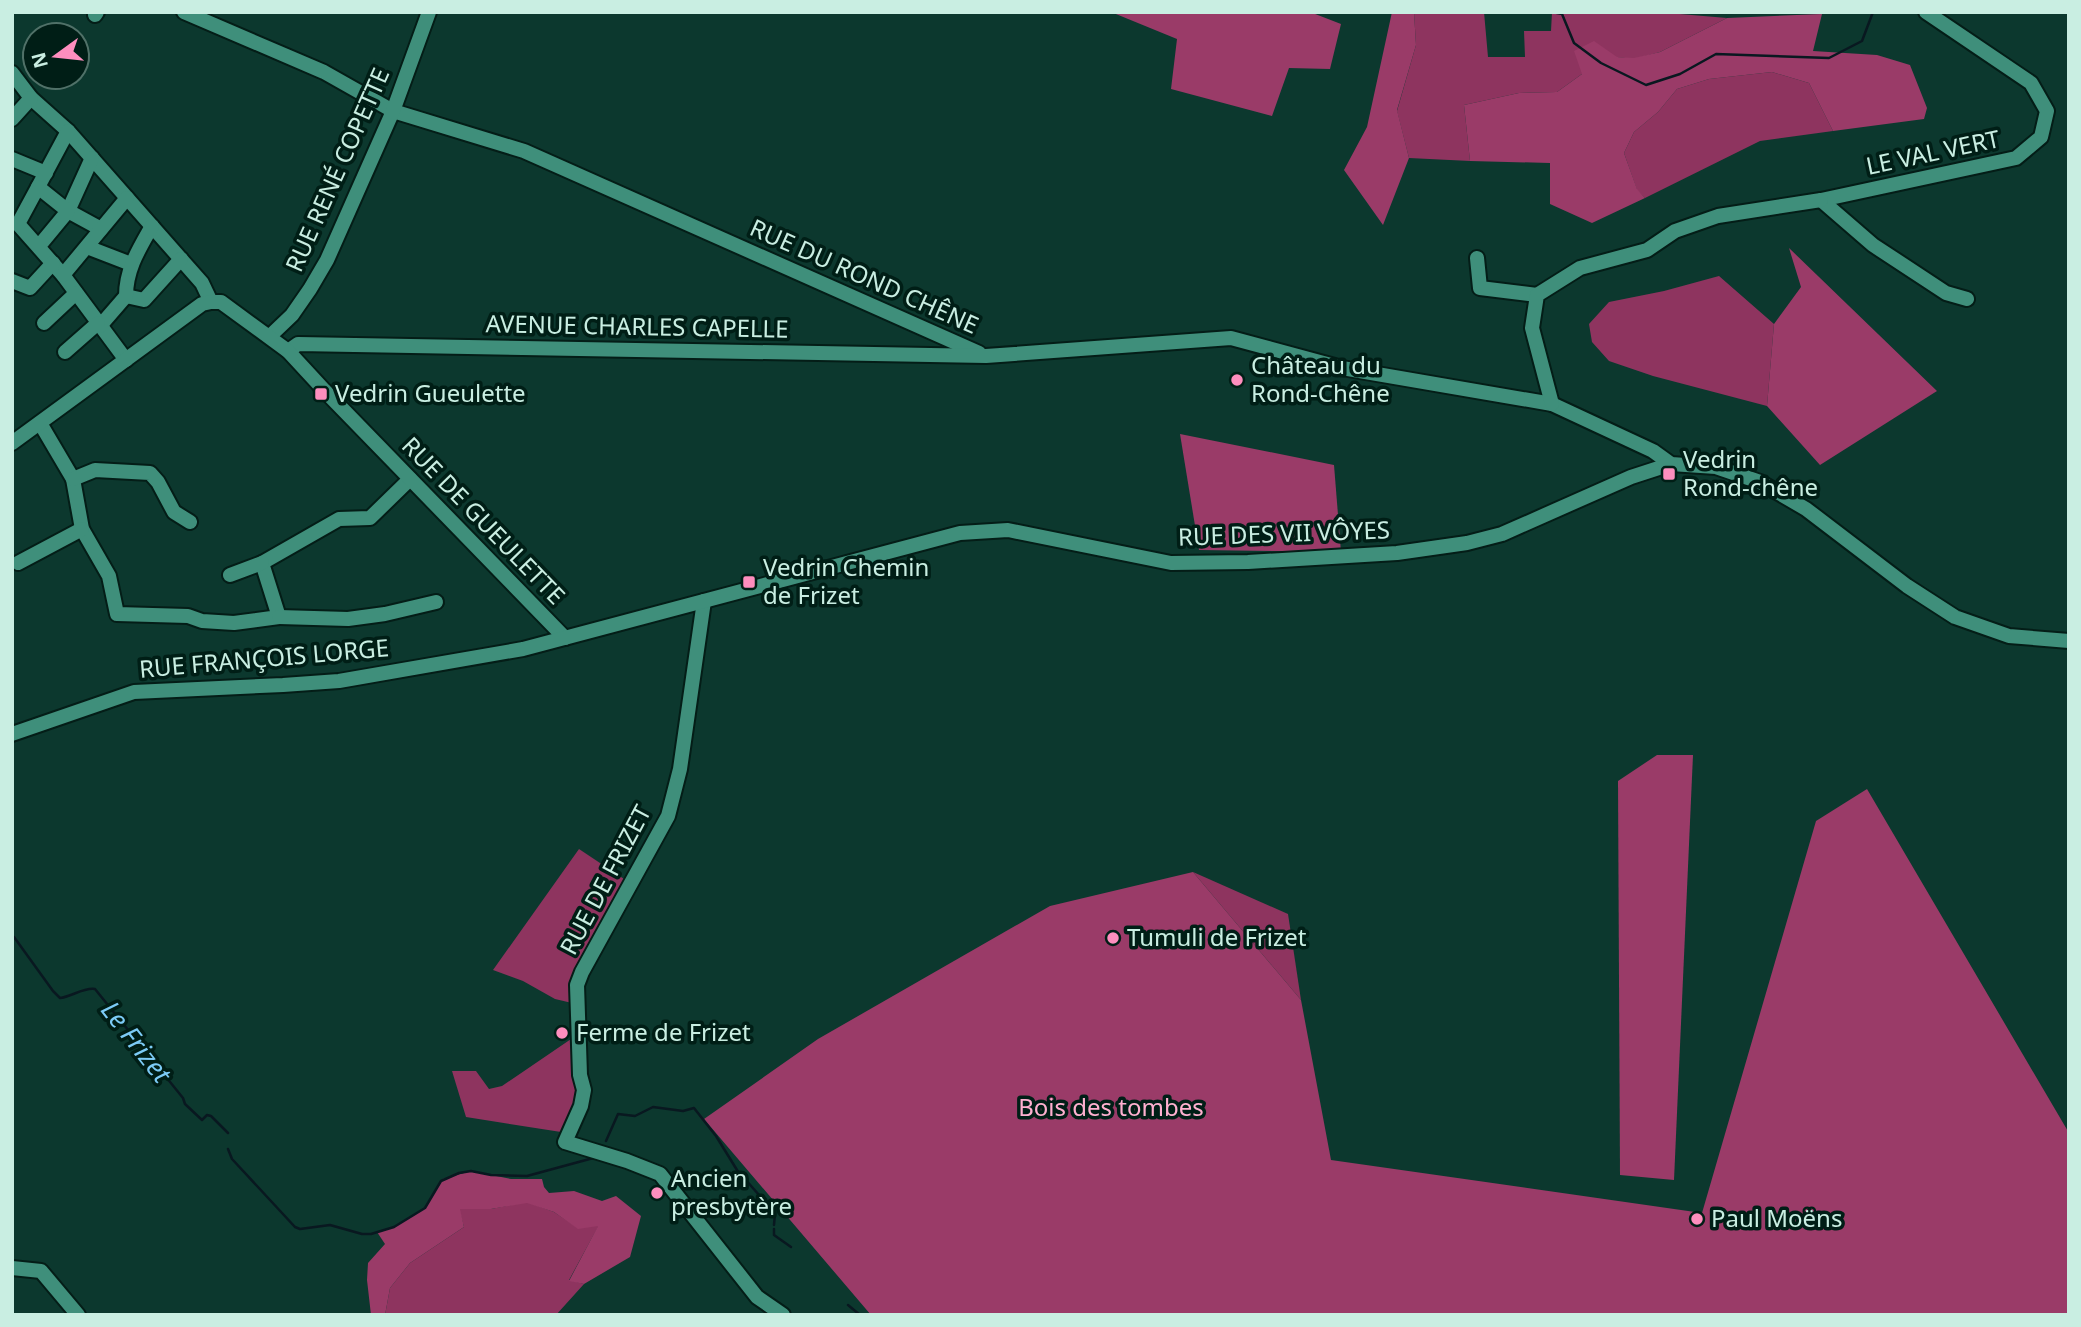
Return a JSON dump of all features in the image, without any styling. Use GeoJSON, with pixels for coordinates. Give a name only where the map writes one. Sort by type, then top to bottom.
{"type":"FeatureCollection","features":[{"type":"Feature","properties":{"kind":"street","name":"RUE DU ROND CHÊNE"},"geometry":{"type":"LineString","coordinates":[[184,12],[324,72],[393,111],[524,151],[986,356],[1231,338],[1342,369],[1552,404],[1653,451],[1671,464],[1716,467],[1760,482],[1806,509],[1907,586],[1955,617],[2009,636],[2069,641]]}},
{"type":"Feature","properties":{"kind":"street","name":"RUE RENÉ COPETTE"},"geometry":{"type":"LineString","coordinates":[[270,336],[292,315],[327,260],[393,111],[429,12]]}},
{"type":"Feature","properties":{"kind":"street","name":"LE VAL VERT"},"geometry":{"type":"LineString","coordinates":[[1537,295],[1580,268],[1647,250],[1675,231],[1718,216],[1821,200],[2016,158],[2041,137],[2047,111],[2031,83],[1926,12]]}},
{"type":"Feature","properties":{"kind":"street"},"geometry":{"type":"LineString","coordinates":[[12,73],[31,98],[68,131],[202,283],[211,302],[202,304],[12,443]]}},
{"type":"Feature","properties":{"kind":"street"},"geometry":{"type":"LineString","coordinates":[[12,119],[31,98]]}},
{"type":"Feature","properties":{"kind":"street"},"geometry":{"type":"LineString","coordinates":[[68,131],[42,180],[14,224],[39,246],[63,275],[126,360]]}},
{"type":"Feature","properties":{"kind":"street"},"geometry":{"type":"LineString","coordinates":[[39,246],[68,211],[92,158]]}},
{"type":"Feature","properties":{"kind":"street"},"geometry":{"type":"LineString","coordinates":[[12,159],[42,180],[68,211],[101,229]]}},
{"type":"Feature","properties":{"kind":"street"},"geometry":{"type":"LineString","coordinates":[[63,275],[127,198]]}},
{"type":"Feature","properties":{"kind":"street"},"geometry":{"type":"LineString","coordinates":[[1821,200],[1873,245],[1946,293],[1967,299]]}},
{"type":"Feature","properties":{"kind":"street"},"geometry":{"type":"LineString","coordinates":[[65,352],[99,324],[126,296],[126,281],[131,264],[152,226]]}},
{"type":"Feature","properties":{"kind":"street"},"geometry":{"type":"LineString","coordinates":[[87,247],[131,264]]}},
{"type":"Feature","properties":{"kind":"street"},"geometry":{"type":"LineString","coordinates":[[1477,258],[1480,288],[1537,295],[1532,328],[1552,404]]}},
{"type":"Feature","properties":{"kind":"street"},"geometry":{"type":"LineString","coordinates":[[126,296],[144,300],[181,259]]}},
{"type":"Feature","properties":{"kind":"street"},"geometry":{"type":"LineString","coordinates":[[12,281],[30,288],[53,263]]}},
{"type":"Feature","properties":{"kind":"street"},"geometry":{"type":"LineString","coordinates":[[44,323],[76,293]]}},
{"type":"Feature","properties":{"kind":"street","name":"RUE DE GUEULETTE"},"geometry":{"type":"LineString","coordinates":[[211,302],[221,302],[288,351],[565,638]]}},
{"type":"Feature","properties":{"kind":"street","name":"AVENUE CHARLES CAPELLE"},"geometry":{"type":"LineString","coordinates":[[288,351],[298,344],[986,356]]}},
{"type":"Feature","properties":{"kind":"street"},"geometry":{"type":"LineString","coordinates":[[40,424],[73,479],[82,529],[109,576],[117,614],[188,616],[202,621],[234,623],[279,617],[348,619],[385,614],[436,602]]}},
{"type":"Feature","properties":{"kind":"street","name":"RUE DES VII VÔYES"},"geometry":{"type":"LineString","coordinates":[[565,638],[960,533],[1008,530],[1171,563],[1248,562],[1397,553],[1467,543],[1502,534],[1631,477],[1671,464]]}},
{"type":"Feature","properties":{"kind":"street"},"geometry":{"type":"LineString","coordinates":[[73,479],[95,470],[150,472],[174,512],[190,522]]}},
{"type":"Feature","properties":{"kind":"street"},"geometry":{"type":"LineString","coordinates":[[230,575],[262,563],[339,519],[370,518],[410,479]]}},
{"type":"Feature","properties":{"kind":"street"},"geometry":{"type":"LineString","coordinates":[[18,563],[82,529]]}},
{"type":"Feature","properties":{"kind":"street"},"geometry":{"type":"LineString","coordinates":[[262,563],[279,617]]}},
{"type":"Feature","properties":{"kind":"street","name":"RUE DE FRIZET"},"geometry":{"type":"LineString","coordinates":[[704,601],[680,769],[668,816],[577,985],[580,1063],[584,1090],[581,1106],[565,1142],[660,1174],[757,1297],[783,1315]]}},
{"type":"Feature","properties":{"kind":"street","name":"RUE FRANÇOIS LORGE"},"geometry":{"type":"LineString","coordinates":[[12,734],[134,692],[339,681],[504,653],[565,638]]}},
{"type":"Feature","properties":{"kind":"street"},"geometry":{"type":"LineString","coordinates":[[12,1268],[41,1271],[78,1315]]}},
{"type":"Feature","properties":{"kind":"shaded area"},"geometry":{"type":"Polygon","coordinates":[[[1414,12],[1484,12],[1488,57],[1525,57],[1524,31],[1551,31],[1552,12],[1656,12],[1727,18],[1660,52],[1634,59],[1617,57],[1582,74],[1557,92],[1519,93],[1464,105],[1470,161],[1409,158],[1397,111],[1416,45],[1414,12]]]}},
{"type":"Feature","properties":{"kind":"shaded area"},"geometry":{"type":"Polygon","coordinates":[[[1772,72],[1809,83],[1833,131],[1760,141],[1645,198],[1637,190],[1624,153],[1634,132],[1658,112],[1677,89],[1709,79],[1772,72]]]}},
{"type":"Feature","properties":{"kind":"shaded area"},"geometry":{"type":"Polygon","coordinates":[[[1719,276],[1774,324],[1767,406],[1653,376],[1609,361],[1592,342],[1589,324],[1609,302],[1719,276]]]}},
{"type":"Feature","properties":{"kind":"shaded area"},"geometry":{"type":"Polygon","coordinates":[[[579,849],[627,881],[572,1003],[555,999],[523,981],[493,970],[579,849]]]}},
{"type":"Feature","properties":{"kind":"shaded area"},"geometry":{"type":"Polygon","coordinates":[[[1193,872],[1288,914],[1301,1000],[1193,872]]]}},
{"type":"Feature","properties":{"kind":"shaded area"},"geometry":{"type":"Polygon","coordinates":[[[574,1037],[579,1099],[561,1132],[466,1117],[452,1071],[476,1071],[489,1089],[502,1086],[574,1037]]]}},
{"type":"Feature","properties":{"kind":"shaded area"},"geometry":{"type":"Polygon","coordinates":[[[527,1202],[554,1212],[578,1228],[599,1225],[569,1280],[584,1284],[556,1315],[385,1315],[390,1288],[410,1263],[464,1227],[459,1209],[491,1209],[527,1202]]]}},
{"type":"Feature","properties":{"kind":"green space"},"geometry":{"type":"Polygon","coordinates":[[[1111,12],[1310,12],[1341,24],[1330,69],[1289,68],[1272,116],[1171,89],[1177,39],[1111,12]]]}},
{"type":"Feature","properties":{"kind":"green space"},"geometry":{"type":"Polygon","coordinates":[[[1392,12],[1414,12],[1416,45],[1397,110],[1409,158],[1383,225],[1344,170],[1367,127],[1392,12]]]}},
{"type":"Feature","properties":{"kind":"green space"},"geometry":{"type":"Polygon","coordinates":[[[1822,14],[1813,51],[1877,55],[1910,65],[1927,108],[1924,119],[1833,131],[1809,83],[1772,72],[1709,79],[1677,89],[1658,112],[1634,132],[1624,153],[1637,189],[1645,198],[1592,223],[1550,204],[1550,163],[1470,161],[1464,105],[1519,93],[1557,92],[1582,74],[1574,51],[1594,41],[1617,57],[1634,58],[1660,52],[1727,18],[1822,14]]]}},
{"type":"Feature","properties":{"kind":"green space"},"geometry":{"type":"Polygon","coordinates":[[[1789,248],[1937,391],[1820,465],[1767,406],[1774,324],[1801,287],[1789,248]]]}},
{"type":"Feature","properties":{"kind":"green space"},"geometry":{"type":"Polygon","coordinates":[[[1180,434],[1334,465],[1341,552],[1199,550],[1180,434]]]}},
{"type":"Feature","properties":{"kind":"green space"},"geometry":{"type":"Polygon","coordinates":[[[1657,755],[1693,755],[1674,1180],[1620,1175],[1618,781],[1657,755]]]}},
{"type":"Feature","properties":{"kind":"green space","name":"Bois des tombes"},"geometry":{"type":"Polygon","coordinates":[[[1867,789],[2069,1133],[2069,1315],[871,1315],[704,1119],[818,1039],[1050,906],[1193,872],[1301,1000],[1331,1160],[1702,1213],[1816,821],[1867,789]]]}},
{"type":"Feature","properties":{"kind":"green space"},"geometry":{"type":"Polygon","coordinates":[[[471,1171],[511,1179],[542,1179],[549,1193],[574,1191],[602,1201],[616,1196],[641,1216],[630,1257],[584,1284],[569,1281],[598,1226],[578,1229],[554,1212],[527,1203],[491,1209],[460,1209],[464,1227],[410,1263],[390,1288],[385,1315],[371,1315],[368,1263],[385,1244],[377,1232],[394,1227],[425,1208],[443,1179],[471,1171]]]}},
{"type":"Feature","properties":{"kind":"waterway"},"geometry":{"type":"LineString","coordinates":[[1552,12],[1562,14],[1574,43],[1601,63],[1646,85],[1680,74],[1716,54],[1829,58],[1862,41],[1873,12]]}},
{"type":"Feature","properties":{"kind":"waterway","name":"Le Frizet"},"geometry":{"type":"LineString","coordinates":[[14,937],[60,998],[86,989],[95,989],[183,1098],[185,1104],[202,1120],[207,1115],[211,1116],[228,1133]]}},
{"type":"Feature","properties":{"kind":"waterway","name":"Le Frizet"},"geometry":{"type":"LineString","coordinates":[[606,1141],[618,1114],[635,1116],[653,1107],[683,1111],[694,1108],[716,1136],[737,1170],[775,1213],[774,1225]]}},
{"type":"Feature","properties":{"kind":"waterway","name":"Le Frizet"},"geometry":{"type":"LineString","coordinates":[[228,1149],[232,1159],[295,1227],[300,1229],[330,1225],[362,1234],[394,1227],[425,1208],[441,1181],[459,1173],[471,1171],[491,1175],[527,1176],[597,1157]]}},
{"type":"Feature","properties":{"kind":"waterway","name":"Le Frizet"},"geometry":{"type":"LineString","coordinates":[[774,1229],[774,1235],[791,1247]]}},
{"type":"Feature","properties":{"kind":"waterway","name":"Le Frizet"},"geometry":{"type":"LineString","coordinates":[[848,1305],[860,1315]]}},
{"type":"Feature","properties":{"kind":"place","name":"Château du Rond-Chêne"},"geometry":{"type":"Point","coordinates":[1237,380]}},
{"type":"Feature","properties":{"kind":"place","name":"Vedrin Gueulette"},"geometry":{"type":"Point","coordinates":[321,394]}},
{"type":"Feature","properties":{"kind":"place","name":"Vedrin Rond-chêne"},"geometry":{"type":"Point","coordinates":[1669,474]}},
{"type":"Feature","properties":{"kind":"place","name":"Vedrin Chemin de Frizet"},"geometry":{"type":"Point","coordinates":[749,582]}},
{"type":"Feature","properties":{"kind":"place","name":"Tumuli de Frizet"},"geometry":{"type":"Point","coordinates":[1113,938]}},
{"type":"Feature","properties":{"kind":"place","name":"Ferme de Frizet"},"geometry":{"type":"Point","coordinates":[562,1033]}},
{"type":"Feature","properties":{"kind":"place","name":"Ancien presbytère"},"geometry":{"type":"Point","coordinates":[657,1193]}},
{"type":"Feature","properties":{"kind":"place","name":"Paul Moëns"},"geometry":{"type":"Point","coordinates":[1697,1219]}}]}
